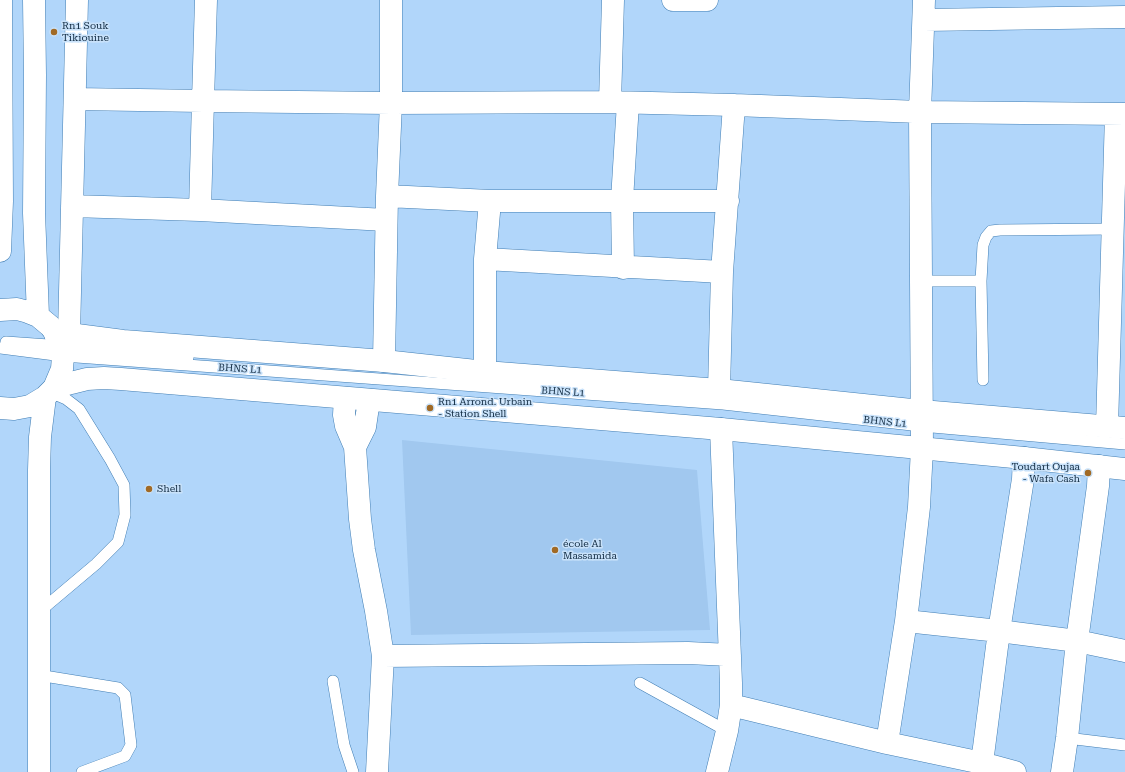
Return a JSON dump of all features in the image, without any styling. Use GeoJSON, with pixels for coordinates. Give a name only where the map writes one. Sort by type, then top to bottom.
{"type":"FeatureCollection","features":[{"type":"Feature","properties":{"kind":"main road"},"geometry":{"type":"LineString","coordinates":[[0,251],[2,201],[2,0]]}},
{"type":"Feature","properties":{"kind":"main road"},"geometry":{"type":"LineString","coordinates":[[34,0],[34,213],[38,316]]}},
{"type":"Feature","properties":{"kind":"main road"},"geometry":{"type":"LineString","coordinates":[[39,772],[38,612],[40,437],[50,392],[62,369],[61,342],[72,206],[76,0]]}},
{"type":"Feature","properties":{"kind":"main road"},"geometry":{"type":"LineString","coordinates":[[200,210],[206,0]]}},
{"type":"Feature","properties":{"kind":"main road"},"geometry":{"type":"LineString","coordinates":[[384,361],[386,196],[391,103],[391,0]]}},
{"type":"Feature","properties":{"kind":"main road"},"geometry":{"type":"LineString","coordinates":[[613,0],[619,103],[623,268]]}},
{"type":"Feature","properties":{"kind":"main road"},"geometry":{"type":"LineString","coordinates":[[674,0],[707,0]]}},
{"type":"Feature","properties":{"kind":"main road"},"geometry":{"type":"LineString","coordinates":[[886,743],[906,621],[919,507],[922,448],[920,112],[924,10],[1124,12]]}},
{"type":"Feature","properties":{"kind":"main road"},"geometry":{"type":"LineString","coordinates":[[61,342],[123,341],[384,361],[485,372],[720,390],[921,419],[1119,431],[1118,316],[1114,229],[1121,114],[920,112],[734,105],[619,103],[391,103],[75,99]]}},
{"type":"Feature","properties":{"kind":"main road"},"geometry":{"type":"LineString","coordinates":[[720,390],[722,272],[734,105]]}},
{"type":"Feature","properties":{"kind":"main road"},"geometry":{"type":"LineString","coordinates":[[386,196],[490,201],[728,201]]}},
{"type":"Feature","properties":{"kind":"main road"},"geometry":{"type":"LineString","coordinates":[[485,372],[485,259],[490,201]]}},
{"type":"Feature","properties":{"kind":"main road"},"geometry":{"type":"LineString","coordinates":[[72,206],[200,210],[386,220]]}},
{"type":"Feature","properties":{"kind":"main road"},"geometry":{"type":"LineString","coordinates":[[485,259],[623,268],[722,272]]}},
{"type":"Feature","properties":{"kind":"main road"},"geometry":{"type":"LineString","coordinates":[[0,310],[17,309],[38,316],[50,326],[61,342]]}},
{"type":"Feature","properties":{"kind":"main road"},"geometry":{"type":"LineString","coordinates":[[0,408],[14,409],[30,406],[50,392],[71,382],[104,378],[721,429],[1125,469]]}},
{"type":"Feature","properties":{"kind":"main road"},"geometry":{"type":"LineString","coordinates":[[345,398],[344,415],[346,426],[355,447],[360,519],[364,550],[383,656],[377,772]]}},
{"type":"Feature","properties":{"kind":"main road"},"geometry":{"type":"LineString","coordinates":[[355,447],[365,427],[369,400]]}},
{"type":"Feature","properties":{"kind":"main road"},"geometry":{"type":"LineString","coordinates":[[717,772],[727,731],[731,705],[721,429]]}},
{"type":"Feature","properties":{"kind":"main road"},"geometry":{"type":"LineString","coordinates":[[982,763],[998,631],[1024,458]]}},
{"type":"Feature","properties":{"kind":"main road"},"geometry":{"type":"LineString","coordinates":[[1062,772],[1077,641],[1098,486],[1099,466]]}},
{"type":"Feature","properties":{"kind":"main road"},"geometry":{"type":"LineString","coordinates":[[906,621],[1077,641],[1125,651]]}},
{"type":"Feature","properties":{"kind":"main road"},"geometry":{"type":"LineString","coordinates":[[383,656],[730,655]]}},
{"type":"Feature","properties":{"kind":"main road"},"geometry":{"type":"LineString","coordinates":[[731,705],[886,743],[982,763],[1014,772]]}},
{"type":"Feature","properties":{"kind":"lane"},"geometry":{"type":"LineString","coordinates":[[983,380],[983,245],[986,237],[991,231],[1114,229]]}},
{"type":"Feature","properties":{"kind":"lane"},"geometry":{"type":"LineString","coordinates":[[921,281],[982,281]]}},
{"type":"Feature","properties":{"kind":"lane","name":"BHNS L1"},"geometry":{"type":"LineString","coordinates":[[0,342],[61,342],[723,404],[921,419],[1125,444]]}},
{"type":"Feature","properties":{"kind":"lane","name":"BHNS L1"},"geometry":{"type":"LineString","coordinates":[[0,348],[61,342]]}},
{"type":"Feature","properties":{"kind":"lane"},"geometry":{"type":"LineString","coordinates":[[38,612],[96,564],[118,542],[124,515],[124,485],[110,459],[79,409],[66,399],[50,392]]}},
{"type":"Feature","properties":{"kind":"lane"},"geometry":{"type":"LineString","coordinates":[[38,675],[118,688],[125,695],[131,745],[125,756],[82,772]]}},
{"type":"Feature","properties":{"kind":"lane"},"geometry":{"type":"LineString","coordinates":[[333,681],[344,745],[354,772]]}},
{"type":"Feature","properties":{"kind":"lane"},"geometry":{"type":"LineString","coordinates":[[640,683],[727,731]]}},
{"type":"Feature","properties":{"kind":"lane"},"geometry":{"type":"LineString","coordinates":[[1067,738],[1125,745]]}},
{"type":"Feature","properties":{"kind":"shaded area","name":"école Al Massamida"},"geometry":{"type":"Polygon","coordinates":[[[402,440],[697,470],[710,630],[411,635],[402,440]]]}},
{"type":"Feature","properties":{"kind":"place","name":"Rn1 Souk Tikiouine"},"geometry":{"type":"Point","coordinates":[54,32]}},
{"type":"Feature","properties":{"kind":"place","name":"Rn1 Arrond. Urbain - Station Shell"},"geometry":{"type":"Point","coordinates":[430,408]}},
{"type":"Feature","properties":{"kind":"place","name":"Toudart Oujaa - Wafa Cash"},"geometry":{"type":"Point","coordinates":[1088,473]}},
{"type":"Feature","properties":{"kind":"place","name":"Shell"},"geometry":{"type":"Point","coordinates":[149,489]}},
{"type":"Feature","properties":{"kind":"place","name":"école Al Massamida"},"geometry":{"type":"Point","coordinates":[555,550]}}]}
